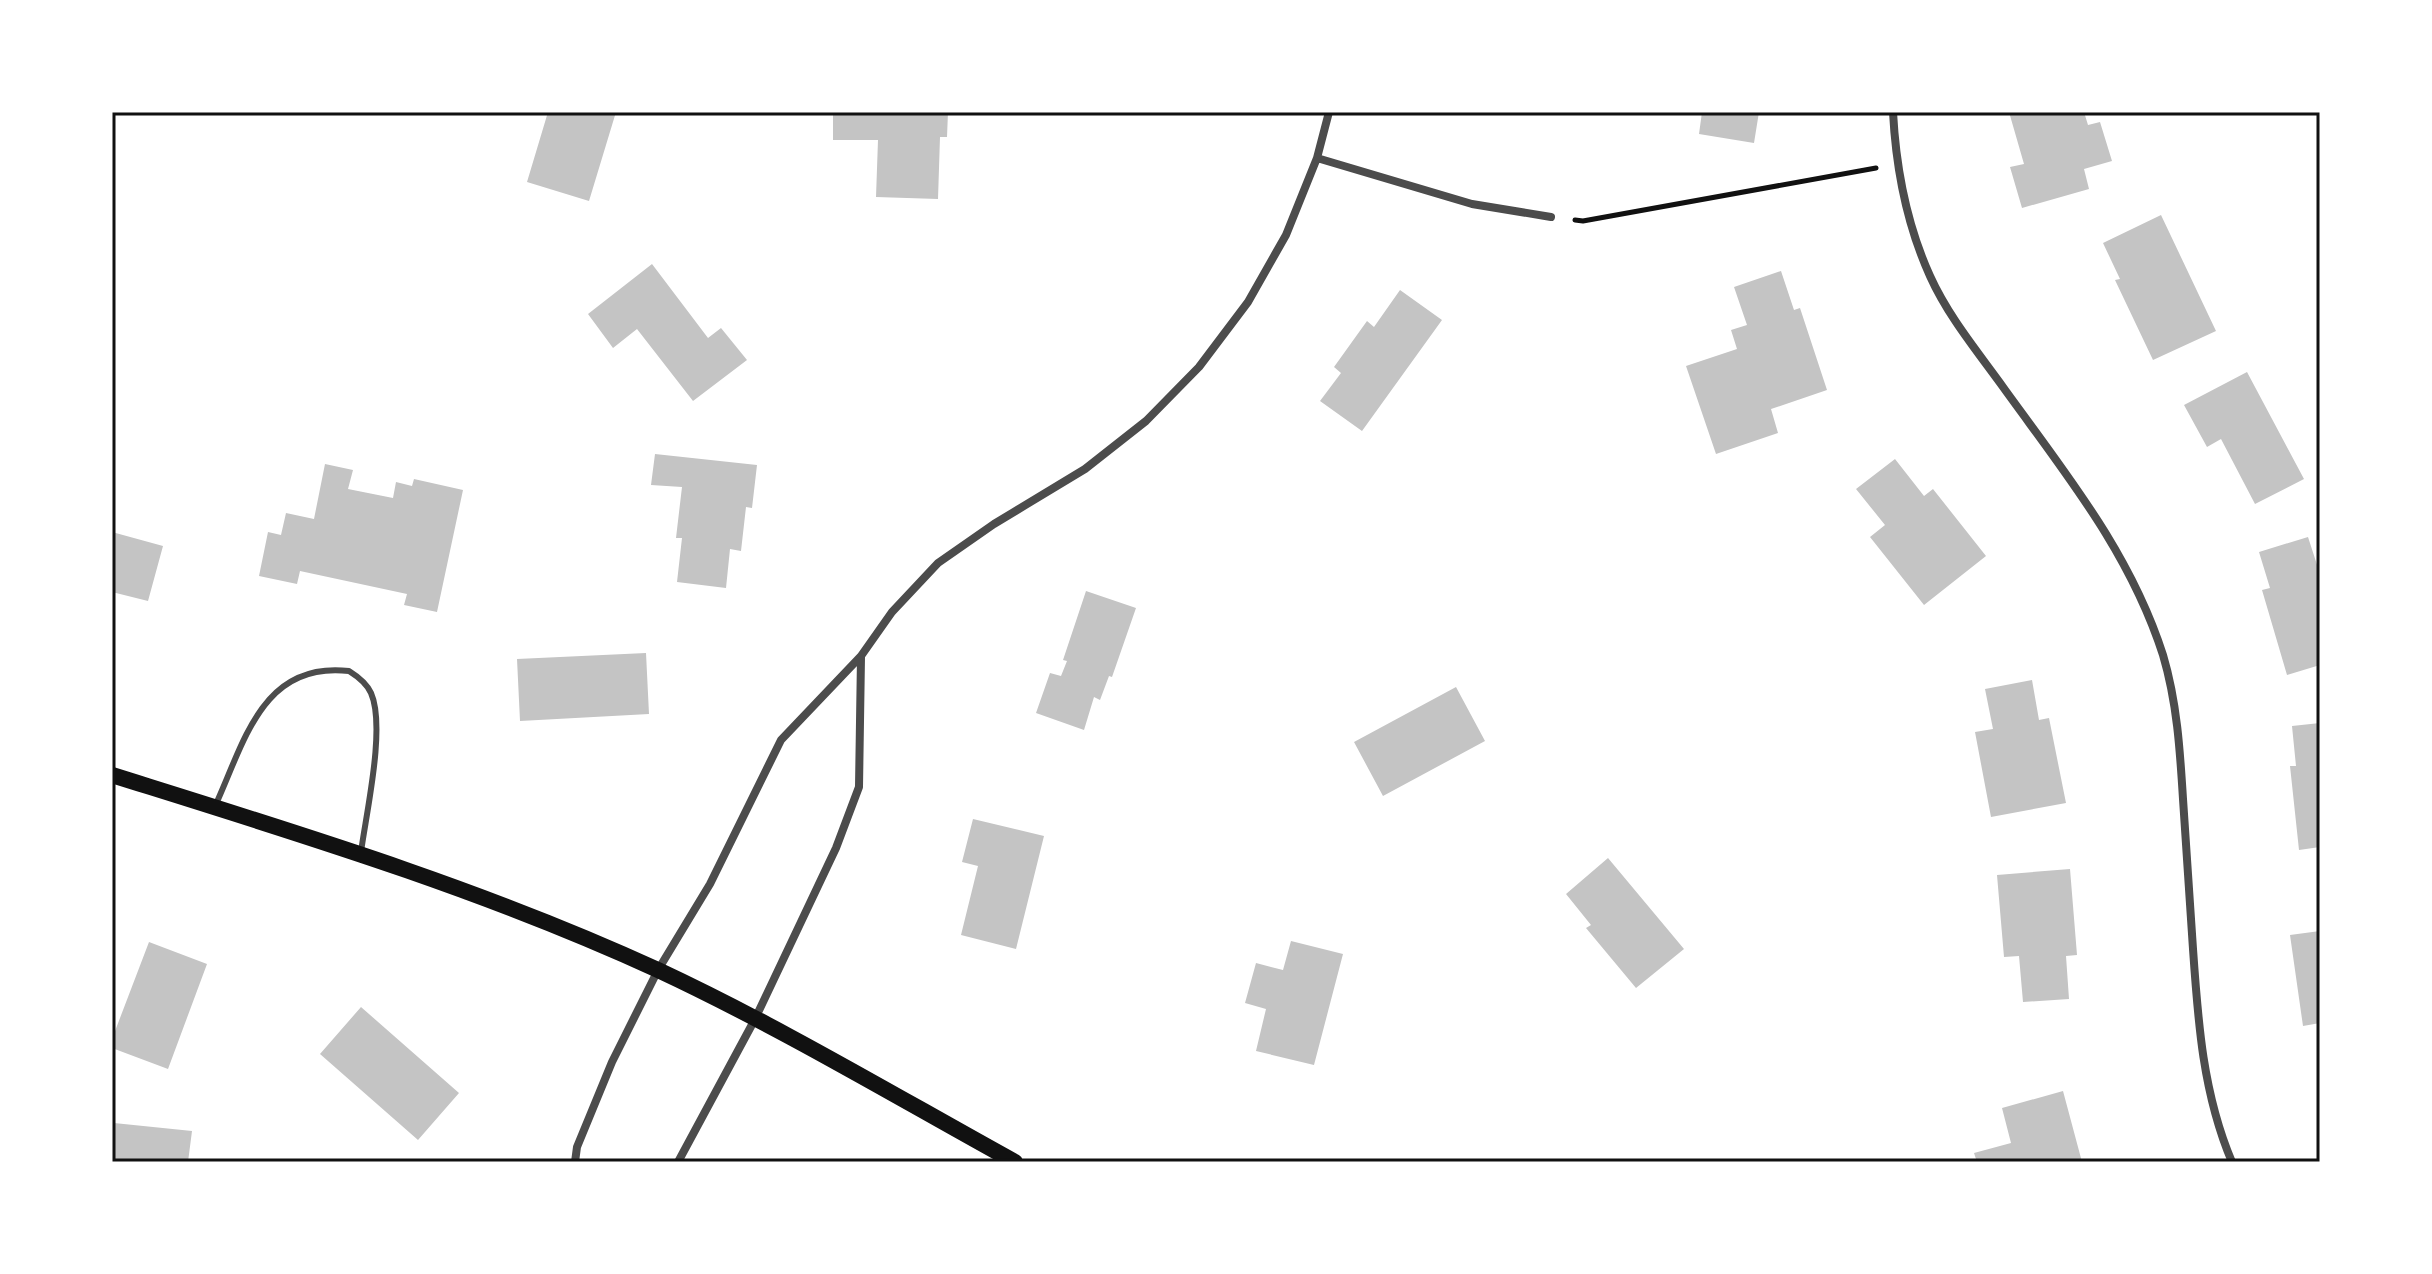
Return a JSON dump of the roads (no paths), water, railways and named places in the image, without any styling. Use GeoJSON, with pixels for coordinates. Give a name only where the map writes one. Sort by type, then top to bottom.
{"type":"FeatureCollection","features":[{"type":"Feature","properties":{"kind":"main road"},"geometry":{"type":"LineString","coordinates":[[112,775],[460,888],[658,970],[755,1019],[1015,1162]]}},
{"type":"Feature","properties":{"kind":"street"},"geometry":{"type":"LineString","coordinates":[[575,1162],[577,1147],[612,1062],[658,970],[710,884],[781,740],[861,656],[892,612],[938,563],[994,524],[1085,469],[1146,421],[1199,367],[1248,302],[1286,235],[1317,158],[1329,112]]}},
{"type":"Feature","properties":{"kind":"street"},"geometry":{"type":"LineString","coordinates":[[1893,112],[1897,164],[1909,222],[1931,277],[1963,333],[2101,522],[2137,586],[2163,657],[2178,728],[2205,1077],[2220,1135],[2232,1162]]}},
{"type":"Feature","properties":{"kind":"street"},"geometry":{"type":"LineString","coordinates":[[1317,158],[1472,204],[1551,217]]}},
{"type":"Feature","properties":{"kind":"street"},"geometry":{"type":"LineString","coordinates":[[678,1162],[755,1019],[836,848],[859,787],[861,656]]}},
{"type":"Feature","properties":{"kind":"lane"},"geometry":{"type":"LineString","coordinates":[[215,808],[251,725],[276,689],[313,670],[349,671],[370,690],[376,709],[374,755],[361,854]]}}]}
